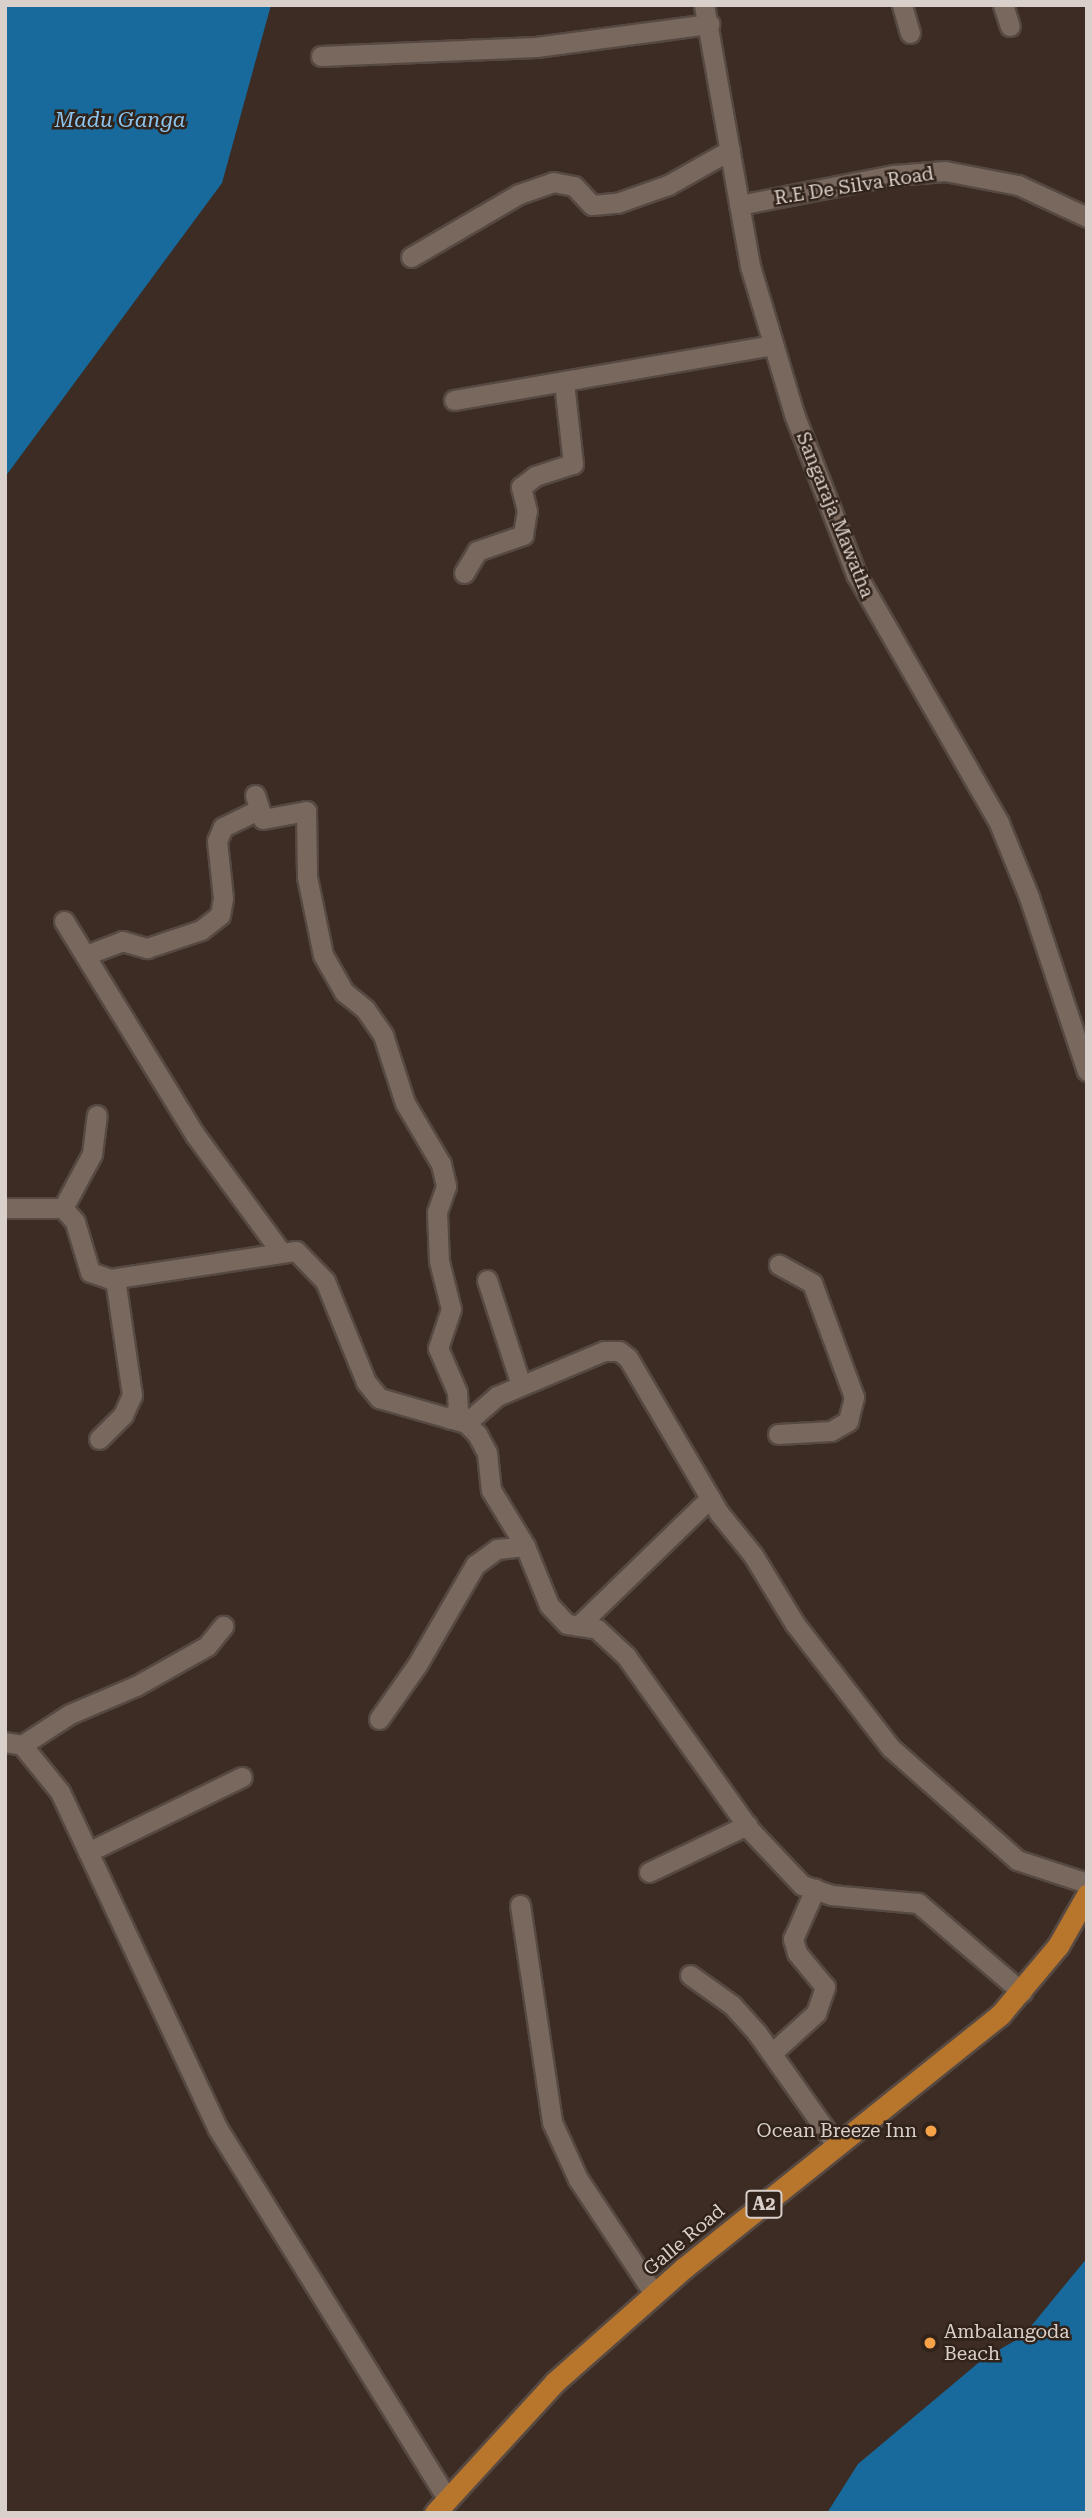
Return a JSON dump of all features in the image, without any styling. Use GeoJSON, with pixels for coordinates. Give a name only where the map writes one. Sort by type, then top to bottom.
{"type":"FeatureCollection","features":[{"type":"Feature","properties":{"kind":"highway","name":"Galle Road"},"geometry":{"type":"LineString","coordinates":[[441,2505],[555,2382],[654,2294],[938,2068],[1022,1992],[1058,1946],[1087,1895]]}},
{"type":"Feature","properties":{"kind":"street"},"geometry":{"type":"LineString","coordinates":[[902,5],[910,33]]}},
{"type":"Feature","properties":{"kind":"street"},"geometry":{"type":"LineString","coordinates":[[1003,5],[1010,26]]}},
{"type":"Feature","properties":{"kind":"street"},"geometry":{"type":"LineString","coordinates":[[321,56],[536,47],[706,15]]}},
{"type":"Feature","properties":{"kind":"street","name":"Sangaraja Mawatha"},"geometry":{"type":"LineString","coordinates":[[706,15],[739,205],[771,345],[856,574],[999,823],[1029,897],[1045,957],[1087,1071]]}},
{"type":"Feature","properties":{"kind":"street"},"geometry":{"type":"LineString","coordinates":[[411,257],[519,194],[553,182],[574,186],[592,205],[617,203],[668,186],[730,150]]}},
{"type":"Feature","properties":{"kind":"street","name":"R.E De Silva Road"},"geometry":{"type":"LineString","coordinates":[[739,205],[894,175],[945,171],[1018,185],[1087,216]]}},
{"type":"Feature","properties":{"kind":"street"},"geometry":{"type":"LineString","coordinates":[[454,400],[771,345]]}},
{"type":"Feature","properties":{"kind":"street"},"geometry":{"type":"LineString","coordinates":[[464,573],[478,551],[523,535],[527,511],[521,487],[536,475],[573,464],[564,383]]}},
{"type":"Feature","properties":{"kind":"street"},"geometry":{"type":"LineString","coordinates":[[86,955],[122,942],[147,948],[201,930],[220,915],[223,898],[217,841],[223,827],[256,803],[263,820],[306,811],[307,877],[323,955],[338,983],[383,1035],[405,1103],[440,1164],[446,1186],[437,1212],[439,1261],[451,1309],[438,1348],[457,1392],[458,1421]]}},
{"type":"Feature","properties":{"kind":"street"},"geometry":{"type":"LineString","coordinates":[[64,921],[197,1136],[281,1252]]}},
{"type":"Feature","properties":{"kind":"street"},"geometry":{"type":"LineString","coordinates":[[63,1208],[92,1154],[97,1115]]}},
{"type":"Feature","properties":{"kind":"street"},"geometry":{"type":"LineString","coordinates":[[5,1208],[63,1208],[75,1222],[90,1272],[115,1279],[296,1251],[325,1281],[347,1344],[366,1382],[379,1398],[458,1421],[487,1453],[491,1490],[524,1546],[549,1605],[567,1624],[597,1629],[626,1656],[747,1825],[802,1885],[814,1889],[918,1903],[1022,1992]]}},
{"type":"Feature","properties":{"kind":"street"},"geometry":{"type":"LineString","coordinates":[[778,1434],[831,1431],[848,1421],[854,1397],[812,1283],[779,1265]]}},
{"type":"Feature","properties":{"kind":"street"},"geometry":{"type":"LineString","coordinates":[[99,1439],[123,1415],[132,1395],[115,1279]]}},
{"type":"Feature","properties":{"kind":"street"},"geometry":{"type":"LineString","coordinates":[[487,1280],[521,1385]]}},
{"type":"Feature","properties":{"kind":"street"},"geometry":{"type":"LineString","coordinates":[[458,1421],[496,1396],[521,1385],[604,1351],[619,1351],[628,1358],[710,1498],[854,1704],[912,1770],[1017,1860],[1087,1883]]}},
{"type":"Feature","properties":{"kind":"street"},"geometry":{"type":"LineString","coordinates":[[578,1626],[710,1498]]}},
{"type":"Feature","properties":{"kind":"street"},"geometry":{"type":"LineString","coordinates":[[379,1719],[417,1665],[475,1565],[497,1549],[524,1546]]}},
{"type":"Feature","properties":{"kind":"street"},"geometry":{"type":"LineString","coordinates":[[223,1626],[207,1646],[136,1686],[70,1714],[14,1743],[60,1793],[218,2130],[441,2505]]}},
{"type":"Feature","properties":{"kind":"street"},"geometry":{"type":"LineString","coordinates":[[88,1852],[242,1777]]}},
{"type":"Feature","properties":{"kind":"street"},"geometry":{"type":"LineString","coordinates":[[649,1872],[747,1825]]}},
{"type":"Feature","properties":{"kind":"street"},"geometry":{"type":"LineString","coordinates":[[773,2052],[816,2013],[825,1987],[797,1953],[793,1939],[814,1889]]}},
{"type":"Feature","properties":{"kind":"street"},"geometry":{"type":"LineString","coordinates":[[520,1905],[552,2122],[578,2179],[654,2294]]}},
{"type":"Feature","properties":{"kind":"street"},"geometry":{"type":"LineString","coordinates":[[690,1975],[732,2005],[773,2052],[837,2146]]}},
{"type":"Feature","properties":{"kind":"water","name":"Madu Ganga"},"geometry":{"type":"Polygon","coordinates":[[[5,5],[271,5],[222,183],[5,477],[5,5]]]}},
{"type":"Feature","properties":{"kind":"water"},"geometry":{"type":"Polygon","coordinates":[[[1087,2258],[1087,2513],[827,2513],[858,2464],[983,2359],[1023,2336],[1087,2258]]]}},
{"type":"Feature","properties":{"kind":"place","name":"Ocean Breeze Inn"},"geometry":{"type":"Point","coordinates":[931,2131]}},
{"type":"Feature","properties":{"kind":"place","name":"Ambalangoda Beach"},"geometry":{"type":"Point","coordinates":[930,2343]}}]}
